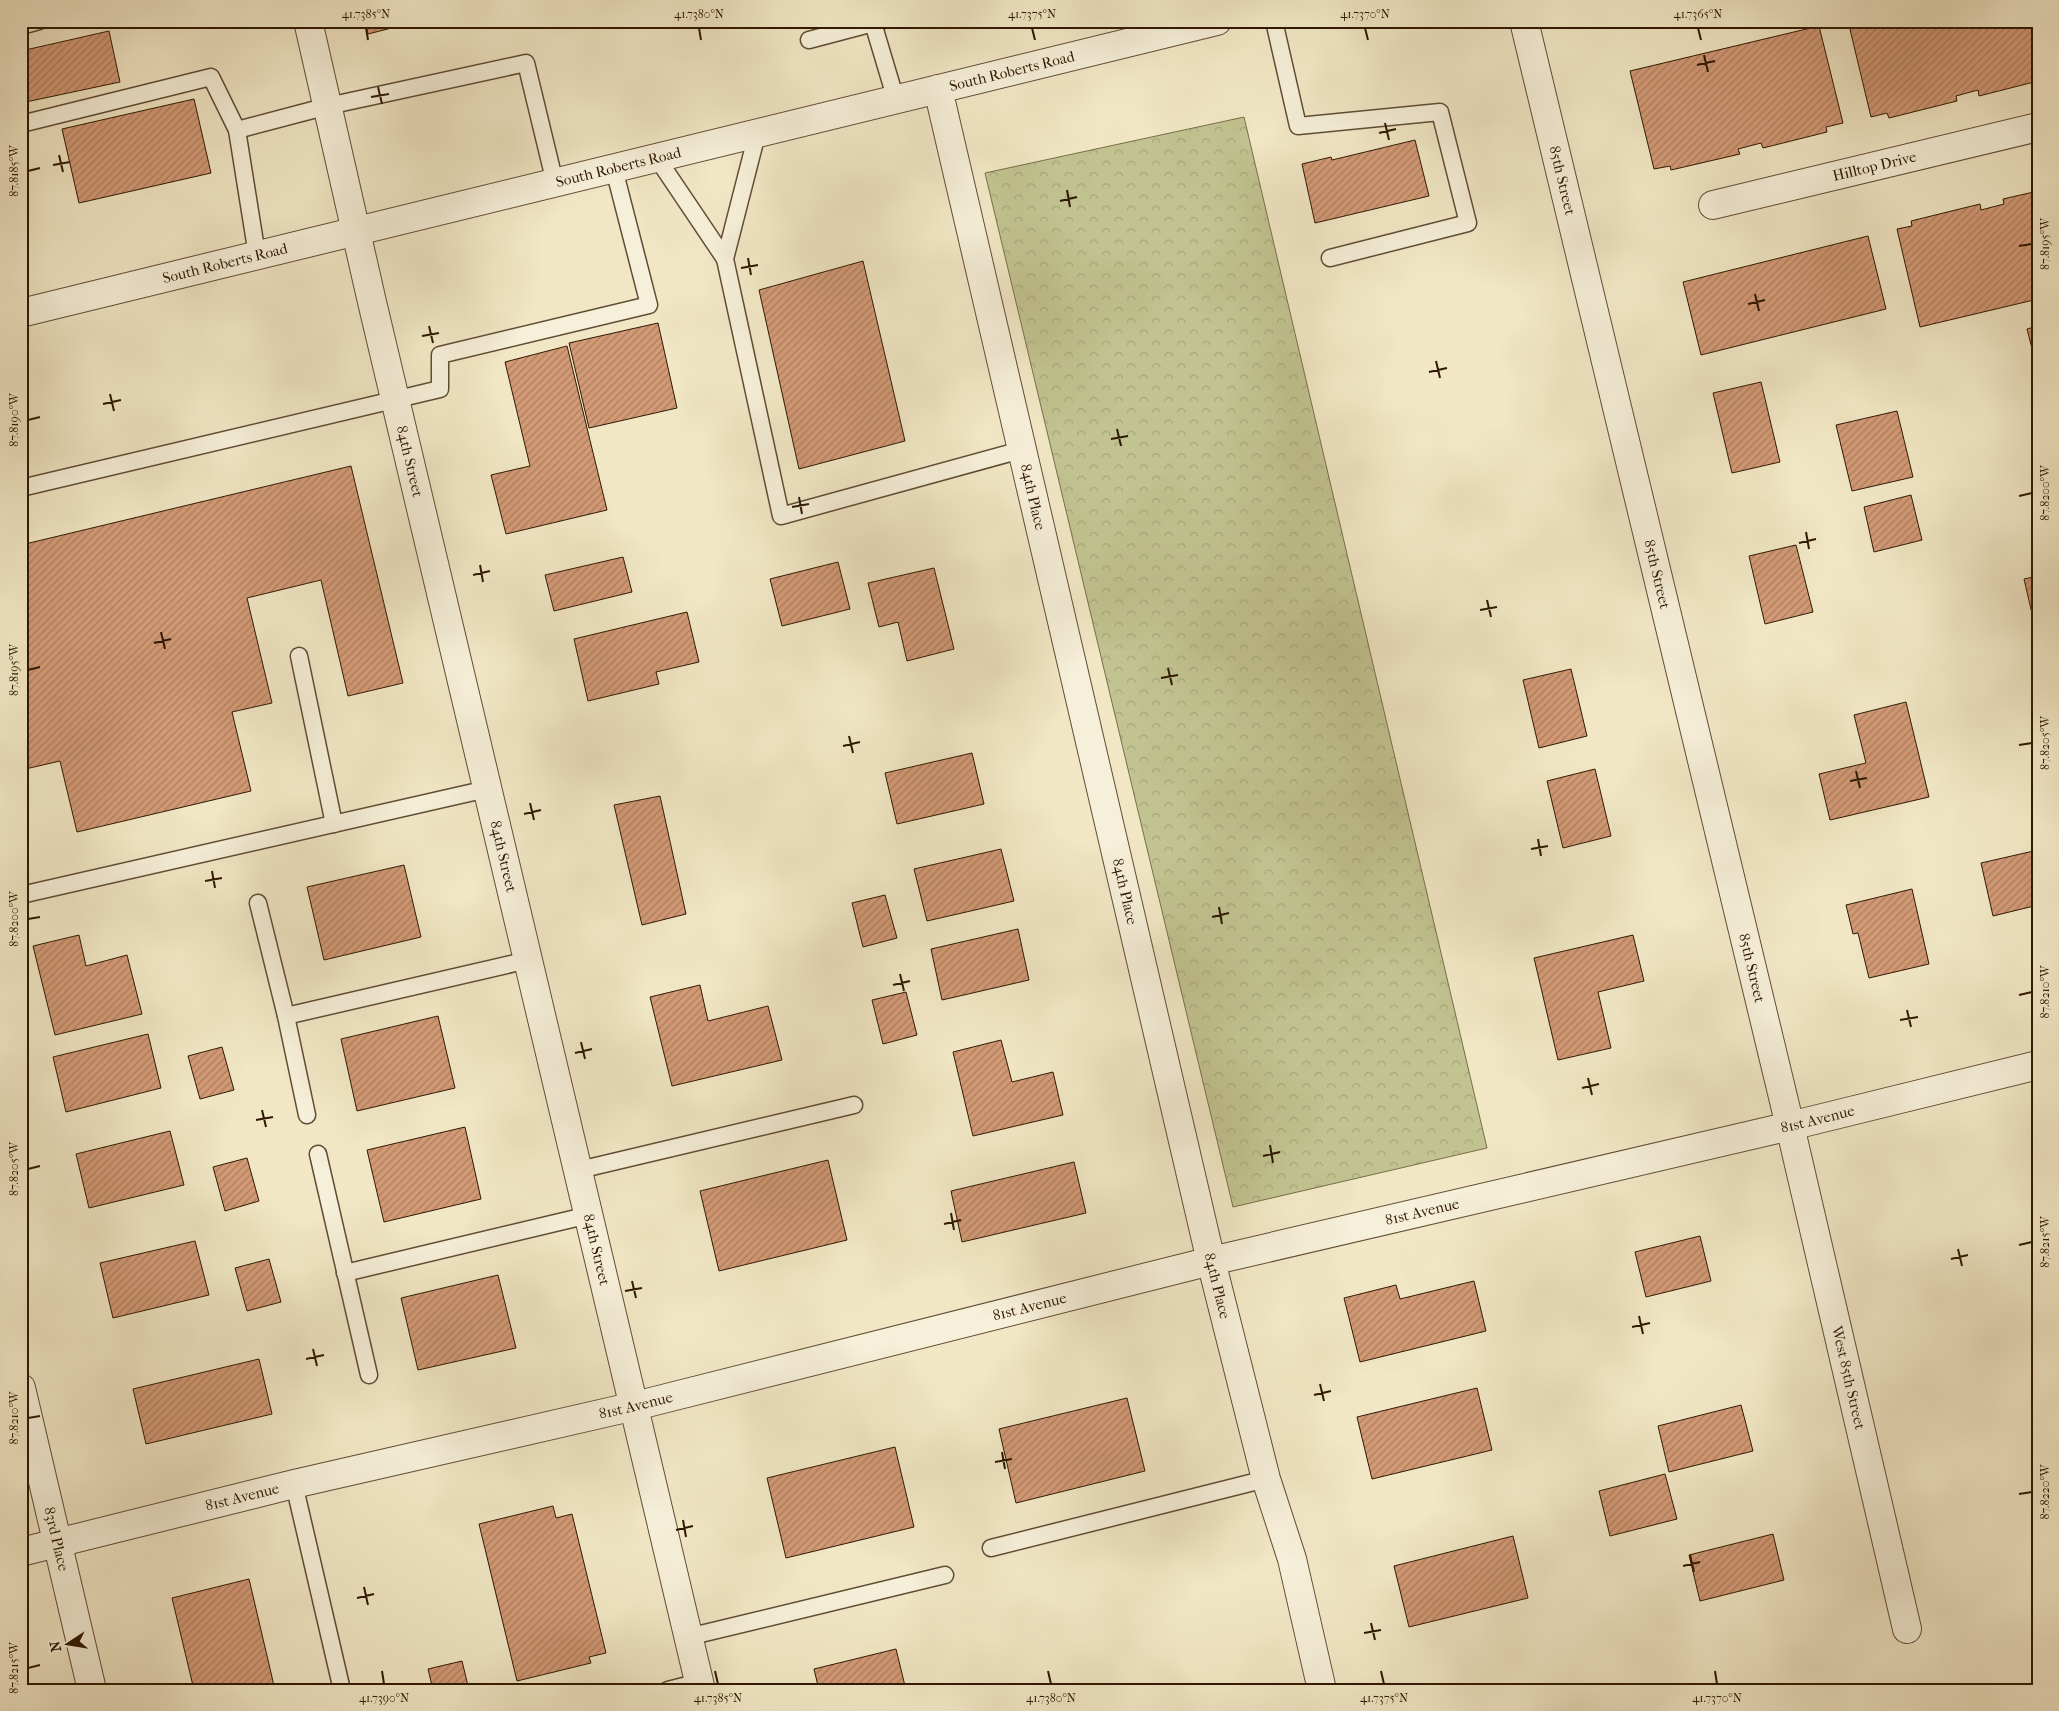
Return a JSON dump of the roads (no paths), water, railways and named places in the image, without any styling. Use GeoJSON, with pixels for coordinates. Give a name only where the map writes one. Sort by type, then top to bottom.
{"type":"FeatureCollection","features":[{"type":"Feature","properties":{"kind":"street","name":"84th Street"},"geometry":{"type":"LineString","coordinates":[[308,21],[395,399],[700,1686]]}},
{"type":"Feature","properties":{"kind":"street","name":"South Roberts Road"},"geometry":{"type":"LineString","coordinates":[[21,313],[896,100],[1174,26],[1217,21]]}},
{"type":"Feature","properties":{"kind":"street","name":"85th Street"},"geometry":{"type":"LineString","coordinates":[[1524,21],[1790,1126]]}},
{"type":"Feature","properties":{"kind":"street","name":"84th Place"},"geometry":{"type":"LineString","coordinates":[[938,89],[1211,1260],[1266,1479],[1292,1560],[1322,1690]]}},
{"type":"Feature","properties":{"kind":"street","name":"Hilltop Drive"},"geometry":{"type":"LineString","coordinates":[[1713,205],[2038,127]]}},
{"type":"Feature","properties":{"kind":"street","name":"81st Avenue"},"geometry":{"type":"LineString","coordinates":[[21,1552],[294,1484],[634,1406],[1211,1260],[1790,1126],[2038,1065]]}},
{"type":"Feature","properties":{"kind":"street","name":"West 85th Street"},"geometry":{"type":"LineString","coordinates":[[1790,1126],[1907,1629]]}},
{"type":"Feature","properties":{"kind":"street","name":"83rd Place"},"geometry":{"type":"LineString","coordinates":[[21,1388],[92,1690]]}},
{"type":"Feature","properties":{"kind":"lane"},"geometry":{"type":"LineString","coordinates":[[21,26],[39,21]]}},
{"type":"Feature","properties":{"kind":"lane"},"geometry":{"type":"LineString","coordinates":[[1274,21],[1298,126],[1440,112],[1468,223],[1330,258]]}},
{"type":"Feature","properties":{"kind":"lane"},"geometry":{"type":"LineString","coordinates":[[810,40],[877,22],[896,100]]}},
{"type":"Feature","properties":{"kind":"lane"},"geometry":{"type":"LineString","coordinates":[[237,130],[328,106],[526,64],[554,183]]}},
{"type":"Feature","properties":{"kind":"lane"},"geometry":{"type":"LineString","coordinates":[[21,124],[211,76],[237,130],[257,255]]}},
{"type":"Feature","properties":{"kind":"lane"},"geometry":{"type":"LineString","coordinates":[[725,259],[757,134]]}},
{"type":"Feature","properties":{"kind":"lane"},"geometry":{"type":"LineString","coordinates":[[657,158],[725,259],[781,516],[1021,450]]}},
{"type":"Feature","properties":{"kind":"lane"},"geometry":{"type":"LineString","coordinates":[[21,488],[440,389],[440,355],[649,305],[614,169]]}},
{"type":"Feature","properties":{"kind":"lane"},"geometry":{"type":"LineString","coordinates":[[299,656],[334,824]]}},
{"type":"Feature","properties":{"kind":"lane"},"geometry":{"type":"LineString","coordinates":[[21,895],[487,788]]}},
{"type":"Feature","properties":{"kind":"lane"},"geometry":{"type":"LineString","coordinates":[[258,903],[308,1115]]}},
{"type":"Feature","properties":{"kind":"lane"},"geometry":{"type":"LineString","coordinates":[[286,1016],[528,960]]}},
{"type":"Feature","properties":{"kind":"lane"},"geometry":{"type":"LineString","coordinates":[[578,1170],[854,1105]]}},
{"type":"Feature","properties":{"kind":"lane"},"geometry":{"type":"LineString","coordinates":[[318,1154],[369,1375]]}},
{"type":"Feature","properties":{"kind":"lane"},"geometry":{"type":"LineString","coordinates":[[345,1272],[589,1215]]}},
{"type":"Feature","properties":{"kind":"lane"},"geometry":{"type":"LineString","coordinates":[[990,1548],[1266,1479]]}},
{"type":"Feature","properties":{"kind":"lane"},"geometry":{"type":"LineString","coordinates":[[294,1484],[342,1690]]}},
{"type":"Feature","properties":{"kind":"lane"},"geometry":{"type":"LineString","coordinates":[[688,1637],[945,1575]]}},
{"type":"Feature","properties":{"kind":"lane"},"geometry":{"type":"LineString","coordinates":[[668,1690],[700,1686]]}}]}
